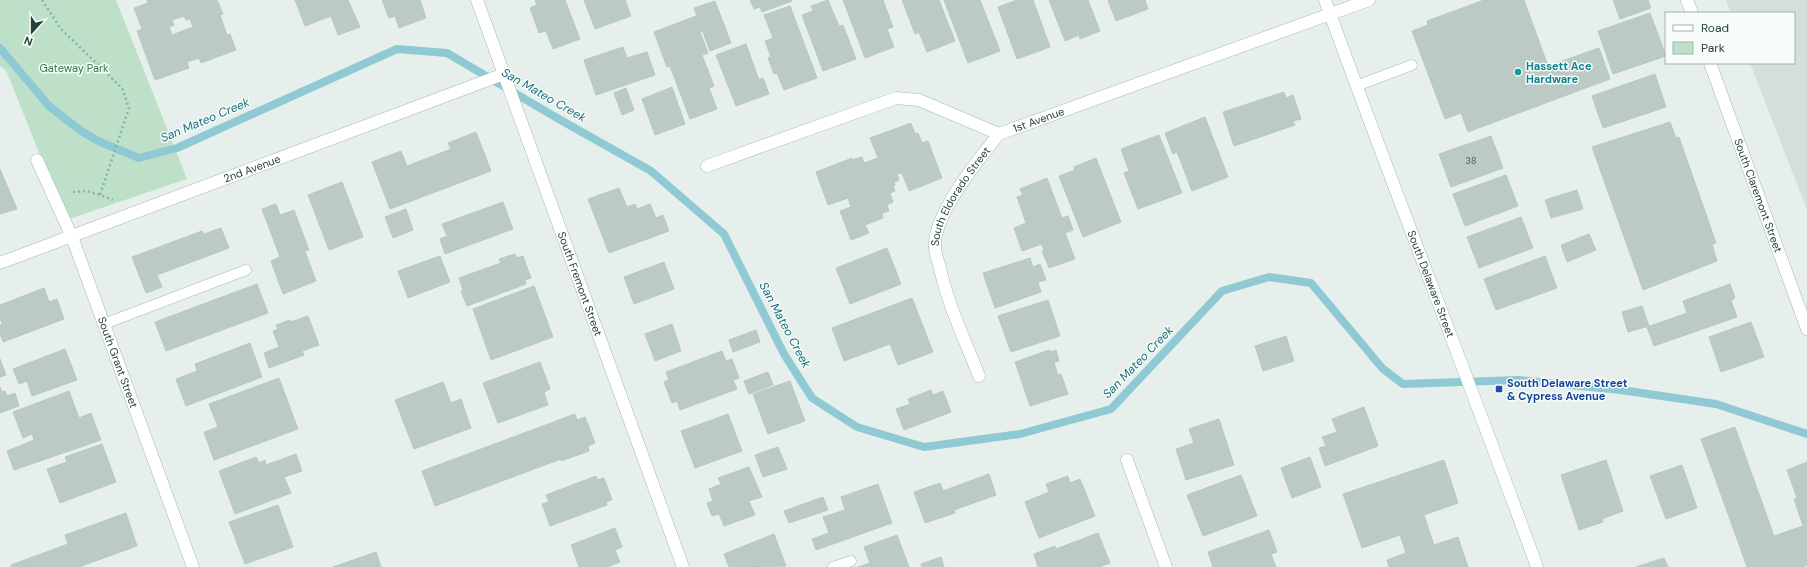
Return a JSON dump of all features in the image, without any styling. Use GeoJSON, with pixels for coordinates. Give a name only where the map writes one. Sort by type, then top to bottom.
{"type":"FeatureCollection","features":[{"type":"Feature","properties":{"kind":"street","name":"South Fremont Street"},"geometry":{"type":"LineString","coordinates":[[478,0],[683,567]]}},
{"type":"Feature","properties":{"kind":"street","name":"South Delaware Street"},"geometry":{"type":"LineString","coordinates":[[1326,0],[1356,86],[1483,419],[1537,567]]}},
{"type":"Feature","properties":{"kind":"street","name":"1st Avenue"},"geometry":{"type":"LineString","coordinates":[[707,166],[896,98],[919,100],[999,134],[1369,0]]}},
{"type":"Feature","properties":{"kind":"street"},"geometry":{"type":"LineString","coordinates":[[1687,0],[1692,12]]}},
{"type":"Feature","properties":{"kind":"street","name":"South Claremont Street"},"geometry":{"type":"LineString","coordinates":[[1710,64],[1807,329]]}},
{"type":"Feature","properties":{"kind":"street","name":"2nd Avenue"},"geometry":{"type":"LineString","coordinates":[[0,263],[504,74]]}},
{"type":"Feature","properties":{"kind":"street","name":"South Eldorado Street"},"geometry":{"type":"LineString","coordinates":[[979,376],[942,281],[935,246],[940,226],[949,205],[968,173],[999,134]]}},
{"type":"Feature","properties":{"kind":"street","name":"South Grant Street"},"geometry":{"type":"LineString","coordinates":[[37,160],[72,237],[193,567]]}},
{"type":"Feature","properties":{"kind":"street"},"geometry":{"type":"LineString","coordinates":[[1127,460],[1166,567]]}},
{"type":"Feature","properties":{"kind":"lane"},"geometry":{"type":"LineString","coordinates":[[1356,86],[1412,65]]}},
{"type":"Feature","properties":{"kind":"lane"},"geometry":{"type":"LineString","coordinates":[[104,324],[246,270]]}},
{"type":"Feature","properties":{"kind":"lane"},"geometry":{"type":"LineString","coordinates":[[833,567],[851,561]]}},
{"type":"Feature","properties":{"kind":"path"},"geometry":{"type":"LineString","coordinates":[[42,0],[61,29],[122,88],[129,108],[100,195]]}},
{"type":"Feature","properties":{"kind":"path"},"geometry":{"type":"LineString","coordinates":[[52,193],[86,191],[106,197]]}},
{"type":"Feature","properties":{"kind":"shaded area"},"geometry":{"type":"Polygon","coordinates":[[[1726,0],[1807,0],[1807,210],[1750,64],[1795,64],[1795,12],[1731,12],[1726,0]]]}},
{"type":"Feature","properties":{"kind":"green space","name":"Gateway Park"},"geometry":{"type":"Polygon","coordinates":[[[0,0],[116,0],[187,179],[66,220],[6,70],[0,66],[0,0]]]}},
{"type":"Feature","properties":{"kind":"building"},"geometry":{"type":"Polygon","coordinates":[[[147,0],[217,0],[223,14],[220,15],[227,35],[230,34],[236,50],[201,63],[199,58],[187,62],[189,68],[155,80],[137,31],[142,29],[134,8],[148,3],[147,0]],[[184,16],[172,20],[174,25],[169,27],[172,35],[193,27],[190,19],[186,20],[184,16]]]}},
{"type":"Feature","properties":{"kind":"building"},"geometry":{"type":"Polygon","coordinates":[[[295,0],[348,0],[360,27],[338,35],[331,16],[305,26],[295,0]]]}},
{"type":"Feature","properties":{"kind":"building"},"geometry":{"type":"Polygon","coordinates":[[[382,0],[420,0],[426,18],[399,28],[395,16],[389,18],[382,0]]]}},
{"type":"Feature","properties":{"kind":"building"},"geometry":{"type":"Polygon","coordinates":[[[535,0],[565,0],[580,39],[553,49],[546,31],[539,33],[530,8],[537,5],[535,0]]]}},
{"type":"Feature","properties":{"kind":"building"},"geometry":{"type":"Polygon","coordinates":[[[584,0],[625,0],[631,16],[595,29],[584,0]]]}},
{"type":"Feature","properties":{"kind":"building"},"geometry":{"type":"Polygon","coordinates":[[[750,0],[792,1],[762,12],[760,7],[754,9],[750,0]]]}},
{"type":"Feature","properties":{"kind":"building"},"geometry":{"type":"Polygon","coordinates":[[[828,0],[839,26],[843,25],[856,59],[823,71],[802,15],[813,11],[811,6],[828,0]]]}},
{"type":"Feature","properties":{"kind":"building"},"geometry":{"type":"Polygon","coordinates":[[[843,0],[883,0],[893,27],[887,29],[894,47],[865,58],[843,0]]]}},
{"type":"Feature","properties":{"kind":"building"},"geometry":{"type":"Polygon","coordinates":[[[902,0],[939,0],[955,41],[927,52],[919,32],[915,34],[902,0]]]}},
{"type":"Feature","properties":{"kind":"building"},"geometry":{"type":"Polygon","coordinates":[[[944,0],[980,0],[1000,51],[968,63],[944,0]]]}},
{"type":"Feature","properties":{"kind":"building"},"geometry":{"type":"Polygon","coordinates":[[[1017,0],[1033,0],[1050,47],[1017,59],[998,7],[1017,0]]]}},
{"type":"Feature","properties":{"kind":"building"},"geometry":{"type":"Polygon","coordinates":[[[1049,0],[1088,0],[1100,31],[1080,39],[1079,35],[1065,41],[1049,0]]]}},
{"type":"Feature","properties":{"kind":"building"},"geometry":{"type":"Polygon","coordinates":[[[1108,0],[1145,0],[1148,9],[1116,21],[1108,0]]]}},
{"type":"Feature","properties":{"kind":"building","name":"Hassett Ace Hardware"},"geometry":{"type":"Polygon","coordinates":[[[1484,0],[1524,0],[1548,66],[1599,48],[1610,79],[1468,132],[1461,113],[1445,119],[1412,31],[1428,25],[1427,21],[1484,0]]]}},
{"type":"Feature","properties":{"kind":"building"},"geometry":{"type":"Polygon","coordinates":[[[1613,0],[1648,0],[1651,8],[1620,19],[1613,0]]]}},
{"type":"Feature","properties":{"kind":"building"},"geometry":{"type":"Polygon","coordinates":[[[715,1],[731,43],[710,51],[694,8],[715,1]]]}},
{"type":"Feature","properties":{"kind":"building"},"geometry":{"type":"Polygon","coordinates":[[[790,6],[817,78],[784,90],[777,73],[774,74],[768,58],[771,57],[765,41],[773,38],[764,15],[790,6]]]}},
{"type":"Feature","properties":{"kind":"building"},"geometry":{"type":"Polygon","coordinates":[[[1650,13],[1665,56],[1613,74],[1598,31],[1650,13]]]}},
{"type":"Feature","properties":{"kind":"building"},"geometry":{"type":"Polygon","coordinates":[[[696,16],[708,53],[702,55],[714,86],[709,88],[717,109],[690,119],[670,66],[667,67],[654,32],[696,16]]]}},
{"type":"Feature","properties":{"kind":"building"},"geometry":{"type":"Polygon","coordinates":[[[746,44],[759,80],[763,78],[769,94],[736,106],[716,55],[746,44]]]}},
{"type":"Feature","properties":{"kind":"building"},"geometry":{"type":"Polygon","coordinates":[[[623,47],[627,58],[647,52],[655,75],[596,95],[584,60],[623,47]]]}},
{"type":"Feature","properties":{"kind":"building"},"geometry":{"type":"Polygon","coordinates":[[[1655,74],[1666,107],[1603,128],[1592,96],[1655,74]]]}},
{"type":"Feature","properties":{"kind":"building"},"geometry":{"type":"Polygon","coordinates":[[[672,87],[685,124],[655,135],[642,99],[672,87]]]}},
{"type":"Feature","properties":{"kind":"building"},"geometry":{"type":"Polygon","coordinates":[[[626,88],[634,110],[622,115],[614,93],[626,88]]]}},
{"type":"Feature","properties":{"kind":"building"},"geometry":{"type":"Polygon","coordinates":[[[1284,92],[1286,98],[1293,95],[1301,119],[1293,121],[1295,125],[1234,146],[1223,112],[1284,92]]]}},
{"type":"Feature","properties":{"kind":"building"},"geometry":{"type":"Polygon","coordinates":[[[1205,117],[1228,177],[1192,191],[1177,152],[1173,154],[1165,133],[1205,117]]]}},
{"type":"Feature","properties":{"kind":"building"},"geometry":{"type":"Polygon","coordinates":[[[1670,122],[1676,138],[1679,137],[1716,243],[1712,244],[1717,261],[1643,290],[1592,147],[1670,122]]]}},
{"type":"Feature","properties":{"kind":"building"},"geometry":{"type":"Polygon","coordinates":[[[911,123],[915,134],[918,133],[922,143],[928,141],[942,178],[909,191],[902,173],[897,174],[899,180],[894,182],[895,185],[893,186],[895,191],[890,193],[893,202],[887,205],[889,211],[882,213],[883,218],[865,225],[869,233],[851,240],[840,211],[851,207],[848,198],[828,205],[816,172],[852,158],[852,160],[862,157],[864,163],[878,158],[870,138],[911,123]]]}},
{"type":"Feature","properties":{"kind":"building"},"geometry":{"type":"Polygon","coordinates":[[[476,132],[491,171],[390,209],[372,162],[401,151],[407,166],[451,149],[448,143],[476,132]]]}},
{"type":"Feature","properties":{"kind":"building"},"geometry":{"type":"Polygon","coordinates":[[[1159,135],[1182,193],[1138,209],[1124,173],[1129,171],[1121,149],[1159,135]]]}},
{"type":"Feature","properties":{"kind":"building"},"geometry":{"type":"Polygon","coordinates":[[[1491,136],[1503,168],[1451,187],[1439,154],[1491,136]]]}},
{"type":"Feature","properties":{"kind":"building"},"geometry":{"type":"Polygon","coordinates":[[[1096,158],[1121,222],[1083,237],[1059,176],[1075,170],[1074,167],[1096,158]]]}},
{"type":"Feature","properties":{"kind":"building"},"geometry":{"type":"Polygon","coordinates":[[[0,169],[17,209],[0,214],[0,169]]]}},
{"type":"Feature","properties":{"kind":"building"},"geometry":{"type":"Polygon","coordinates":[[[1506,175],[1518,206],[1465,226],[1453,194],[1506,175]]]}},
{"type":"Feature","properties":{"kind":"building"},"geometry":{"type":"Polygon","coordinates":[[[1047,178],[1062,218],[1068,216],[1073,230],[1065,233],[1075,259],[1049,268],[1042,251],[1044,251],[1042,244],[1022,251],[1014,228],[1026,223],[1017,197],[1023,195],[1020,189],[1047,178]]]}},
{"type":"Feature","properties":{"kind":"building"},"geometry":{"type":"Polygon","coordinates":[[[342,182],[363,237],[329,250],[308,195],[342,182]]]}},
{"type":"Feature","properties":{"kind":"building"},"geometry":{"type":"Polygon","coordinates":[[[619,188],[627,207],[635,204],[637,209],[650,204],[656,218],[663,215],[669,231],[609,253],[588,199],[619,188]]]}},
{"type":"Feature","properties":{"kind":"building"},"geometry":{"type":"Polygon","coordinates":[[[1577,190],[1583,209],[1551,218],[1545,200],[1577,190]]]}},
{"type":"Feature","properties":{"kind":"building"},"geometry":{"type":"Polygon","coordinates":[[[503,202],[513,229],[445,254],[440,239],[447,236],[442,224],[503,202]]]}},
{"type":"Feature","properties":{"kind":"building"},"geometry":{"type":"Polygon","coordinates":[[[276,204],[280,215],[294,210],[309,250],[305,251],[316,281],[283,294],[271,261],[280,257],[262,209],[276,204]]]}},
{"type":"Feature","properties":{"kind":"building"},"geometry":{"type":"Polygon","coordinates":[[[406,209],[413,230],[393,238],[385,217],[406,209]]]}},
{"type":"Feature","properties":{"kind":"building"},"geometry":{"type":"Polygon","coordinates":[[[1521,217],[1533,248],[1479,268],[1467,237],[1521,217]]]}},
{"type":"Feature","properties":{"kind":"building"},"geometry":{"type":"Polygon","coordinates":[[[221,228],[229,248],[157,275],[162,287],[146,293],[132,257],[202,231],[204,234],[221,228]]]}},
{"type":"Feature","properties":{"kind":"building"},"geometry":{"type":"Polygon","coordinates":[[[1589,234],[1596,250],[1567,262],[1561,245],[1589,234]]]}},
{"type":"Feature","properties":{"kind":"building"},"geometry":{"type":"Polygon","coordinates":[[[887,248],[901,284],[850,304],[836,268],[887,248]]]}},
{"type":"Feature","properties":{"kind":"building"},"geometry":{"type":"Polygon","coordinates":[[[515,254],[517,258],[523,256],[531,278],[525,280],[526,284],[467,306],[461,291],[463,290],[459,278],[501,263],[499,259],[515,254]]]}},
{"type":"Feature","properties":{"kind":"building"},"geometry":{"type":"Polygon","coordinates":[[[440,256],[450,282],[408,298],[398,271],[440,256]]]}},
{"type":"Feature","properties":{"kind":"building"},"geometry":{"type":"Polygon","coordinates":[[[1545,256],[1557,288],[1496,310],[1484,279],[1545,256]]]}},
{"type":"Feature","properties":{"kind":"building"},"geometry":{"type":"Polygon","coordinates":[[[1030,258],[1033,267],[1040,264],[1046,280],[1038,282],[1041,292],[995,308],[983,273],[1030,258]]]}},
{"type":"Feature","properties":{"kind":"building"},"geometry":{"type":"Polygon","coordinates":[[[664,262],[674,289],[634,304],[624,277],[664,262]]]}},
{"type":"Feature","properties":{"kind":"building"},"geometry":{"type":"Polygon","coordinates":[[[257,284],[268,313],[166,351],[155,322],[257,284]]]}},
{"type":"Feature","properties":{"kind":"building"},"geometry":{"type":"Polygon","coordinates":[[[1730,284],[1735,298],[1731,300],[1737,317],[1654,346],[1647,327],[1687,313],[1683,301],[1730,284]]]}},
{"type":"Feature","properties":{"kind":"building"},"geometry":{"type":"Polygon","coordinates":[[[534,286],[553,337],[491,360],[473,309],[534,286]]]}},
{"type":"Feature","properties":{"kind":"building"},"geometry":{"type":"Polygon","coordinates":[[[44,288],[49,302],[57,299],[64,319],[3,342],[0,334],[0,325],[2,324],[0,318],[0,305],[44,288]]]}},
{"type":"Feature","properties":{"kind":"building"},"geometry":{"type":"Polygon","coordinates":[[[912,298],[933,352],[898,365],[890,344],[844,361],[832,328],[912,298]]]}},
{"type":"Feature","properties":{"kind":"building"},"geometry":{"type":"Polygon","coordinates":[[[1048,300],[1060,336],[1011,352],[998,316],[1048,300]]]}},
{"type":"Feature","properties":{"kind":"building"},"geometry":{"type":"Polygon","coordinates":[[[1642,306],[1649,326],[1628,332],[1622,312],[1642,306]]]}},
{"type":"Feature","properties":{"kind":"building"},"geometry":{"type":"Polygon","coordinates":[[[308,316],[319,345],[302,351],[304,355],[269,368],[264,353],[279,347],[273,331],[278,329],[276,325],[308,316]]]}},
{"type":"Feature","properties":{"kind":"building"},"geometry":{"type":"Polygon","coordinates":[[[1751,322],[1764,357],[1721,372],[1709,337],[1751,322]]]}},
{"type":"Feature","properties":{"kind":"building"},"geometry":{"type":"Polygon","coordinates":[[[672,324],[681,351],[655,361],[645,334],[672,324]]]}},
{"type":"Feature","properties":{"kind":"building"},"geometry":{"type":"Polygon","coordinates":[[[756,330],[760,342],[733,352],[729,340],[756,330]]]}},
{"type":"Feature","properties":{"kind":"building"},"geometry":{"type":"Polygon","coordinates":[[[1286,336],[1294,361],[1263,371],[1255,346],[1286,336]]]}},
{"type":"Feature","properties":{"kind":"building"},"geometry":{"type":"Polygon","coordinates":[[[250,343],[262,377],[186,406],[176,379],[197,371],[195,364],[250,343]]]}},
{"type":"Feature","properties":{"kind":"building"},"geometry":{"type":"Polygon","coordinates":[[[65,349],[77,380],[32,396],[27,381],[19,384],[13,369],[65,349]]]}},
{"type":"Feature","properties":{"kind":"building"},"geometry":{"type":"Polygon","coordinates":[[[1049,350],[1050,352],[1056,350],[1059,361],[1054,362],[1058,375],[1061,374],[1068,394],[1030,406],[1015,362],[1049,350]]]}},
{"type":"Feature","properties":{"kind":"building"},"geometry":{"type":"Polygon","coordinates":[[[722,351],[726,361],[732,359],[739,378],[733,380],[737,389],[680,410],[677,401],[672,403],[664,382],[669,380],[666,372],[722,351]]]}},
{"type":"Feature","properties":{"kind":"building"},"geometry":{"type":"Polygon","coordinates":[[[0,359],[6,375],[0,377],[0,359]]]}},
{"type":"Feature","properties":{"kind":"building"},"geometry":{"type":"Polygon","coordinates":[[[540,362],[550,389],[544,392],[548,405],[498,423],[483,383],[540,362]]]}},
{"type":"Feature","properties":{"kind":"building"},"geometry":{"type":"Polygon","coordinates":[[[768,372],[773,385],[749,394],[744,381],[768,372]]]}},
{"type":"Feature","properties":{"kind":"building"},"geometry":{"type":"Polygon","coordinates":[[[279,378],[298,429],[214,460],[204,432],[218,427],[209,404],[279,378]]]}},
{"type":"Feature","properties":{"kind":"building"},"geometry":{"type":"Polygon","coordinates":[[[790,381],[805,421],[768,434],[753,394],[790,381]]]}},
{"type":"Feature","properties":{"kind":"building"},"geometry":{"type":"Polygon","coordinates":[[[443,382],[451,403],[461,399],[471,428],[414,449],[395,400],[443,382]]]}},
{"type":"Feature","properties":{"kind":"building"},"geometry":{"type":"Polygon","coordinates":[[[0,387],[2,392],[5,391],[7,396],[15,393],[19,406],[0,413],[0,387]]]}},
{"type":"Feature","properties":{"kind":"building"},"geometry":{"type":"Polygon","coordinates":[[[931,390],[933,395],[943,391],[951,412],[904,430],[896,409],[910,404],[908,399],[931,390]]]}},
{"type":"Feature","properties":{"kind":"building"},"geometry":{"type":"Polygon","coordinates":[[[69,391],[79,418],[91,413],[101,440],[14,470],[7,451],[34,440],[32,434],[23,438],[13,412],[69,391]]]}},
{"type":"Feature","properties":{"kind":"building"},"geometry":{"type":"Polygon","coordinates":[[[1364,407],[1378,446],[1325,466],[1319,448],[1326,446],[1322,437],[1337,432],[1332,419],[1364,407]]]}},
{"type":"Feature","properties":{"kind":"building"},"geometry":{"type":"Polygon","coordinates":[[[575,414],[577,420],[585,417],[595,443],[588,446],[589,451],[561,461],[561,459],[435,506],[422,471],[575,414]]]}},
{"type":"Feature","properties":{"kind":"building"},"geometry":{"type":"Polygon","coordinates":[[[728,414],[742,451],[695,468],[681,431],[728,414]]]}},
{"type":"Feature","properties":{"kind":"building"},"geometry":{"type":"Polygon","coordinates":[[[1219,419],[1234,465],[1186,480],[1176,449],[1194,443],[1189,429],[1219,419]]]}},
{"type":"Feature","properties":{"kind":"building"},"geometry":{"type":"Polygon","coordinates":[[[1735,427],[1774,536],[1803,526],[1794,499],[1797,498],[1787,470],[1807,462],[1807,565],[1802,567],[1747,567],[1701,439],[1735,427]]]}},
{"type":"Feature","properties":{"kind":"building"},"geometry":{"type":"Polygon","coordinates":[[[102,444],[116,482],[60,503],[47,469],[67,462],[65,457],[102,444]]]}},
{"type":"Feature","properties":{"kind":"building"},"geometry":{"type":"Polygon","coordinates":[[[778,447],[787,469],[763,477],[755,455],[778,447]]]}},
{"type":"Feature","properties":{"kind":"building"},"geometry":{"type":"Polygon","coordinates":[[[296,454],[302,471],[284,477],[291,493],[235,514],[219,471],[256,457],[259,463],[265,460],[266,465],[296,454]]]}},
{"type":"Feature","properties":{"kind":"building"},"geometry":{"type":"Polygon","coordinates":[[[1310,457],[1321,487],[1292,498],[1281,468],[1310,457]]]}},
{"type":"Feature","properties":{"kind":"building"},"geometry":{"type":"Polygon","coordinates":[[[1444,460],[1458,503],[1424,515],[1434,545],[1458,537],[1468,567],[1389,567],[1387,560],[1406,553],[1400,535],[1362,548],[1343,494],[1444,460]]]}},
{"type":"Feature","properties":{"kind":"building"},"geometry":{"type":"Polygon","coordinates":[[[1606,460],[1623,511],[1602,519],[1603,522],[1579,530],[1561,475],[1606,460]]]}},
{"type":"Feature","properties":{"kind":"building"},"geometry":{"type":"Polygon","coordinates":[[[1682,465],[1697,508],[1666,519],[1650,476],[1682,465]]]}},
{"type":"Feature","properties":{"kind":"building"},"geometry":{"type":"Polygon","coordinates":[[[749,467],[762,497],[749,501],[755,515],[724,526],[719,514],[712,516],[707,503],[713,501],[709,489],[721,484],[718,478],[749,467]]]}},
{"type":"Feature","properties":{"kind":"building"},"geometry":{"type":"Polygon","coordinates":[[[989,474],[996,495],[954,510],[955,513],[925,523],[914,492],[940,483],[943,491],[989,474]]]}},
{"type":"Feature","properties":{"kind":"building"},"geometry":{"type":"Polygon","coordinates":[[[1241,475],[1257,516],[1203,536],[1187,495],[1241,475]]]}},
{"type":"Feature","properties":{"kind":"building"},"geometry":{"type":"Polygon","coordinates":[[[596,476],[597,480],[604,478],[612,500],[606,502],[607,505],[550,526],[542,504],[549,502],[546,495],[596,476]]]}},
{"type":"Feature","properties":{"kind":"building"},"geometry":{"type":"Polygon","coordinates":[[[1068,476],[1070,483],[1080,479],[1095,516],[1039,538],[1025,502],[1049,492],[1046,484],[1068,476]]]}},
{"type":"Feature","properties":{"kind":"building"},"geometry":{"type":"Polygon","coordinates":[[[878,484],[892,523],[816,550],[812,539],[829,533],[823,517],[845,510],[841,497],[878,484]]]}},
{"type":"Feature","properties":{"kind":"building"},"geometry":{"type":"Polygon","coordinates":[[[823,497],[828,510],[789,523],[784,511],[823,497]]]}},
{"type":"Feature","properties":{"kind":"building"},"geometry":{"type":"Polygon","coordinates":[[[278,505],[293,547],[245,564],[229,522],[278,505]]]}},
{"type":"Feature","properties":{"kind":"building"},"geometry":{"type":"Polygon","coordinates":[[[126,513],[137,546],[79,567],[12,567],[11,565],[68,544],[65,535],[126,513]]]}},
{"type":"Feature","properties":{"kind":"building"},"geometry":{"type":"Polygon","coordinates":[[[615,528],[622,547],[615,550],[620,562],[607,567],[579,567],[571,545],[615,528]]]}},
{"type":"Feature","properties":{"kind":"building"},"geometry":{"type":"Polygon","coordinates":[[[1269,530],[1277,552],[1271,554],[1276,567],[1213,567],[1208,552],[1269,530]]]}},
{"type":"Feature","properties":{"kind":"building"},"geometry":{"type":"Polygon","coordinates":[[[1098,533],[1110,563],[1099,567],[1038,567],[1034,554],[1055,546],[1056,549],[1098,533]]]}},
{"type":"Feature","properties":{"kind":"building"},"geometry":{"type":"Polygon","coordinates":[[[774,534],[786,566],[729,567],[724,554],[774,534]]]}},
{"type":"Feature","properties":{"kind":"building"},"geometry":{"type":"Polygon","coordinates":[[[897,535],[909,567],[858,567],[870,563],[864,547],[897,535]]]}},
{"type":"Feature","properties":{"kind":"building"},"geometry":{"type":"Polygon","coordinates":[[[376,552],[381,567],[333,567],[376,552]]]}},
{"type":"Feature","properties":{"kind":"building"},"geometry":{"type":"Polygon","coordinates":[[[941,557],[944,567],[922,567],[921,564],[941,557]]]}},
{"type":"Feature","properties":{"kind":"building"},"geometry":{"type":"Polygon","coordinates":[[[1664,558],[1668,567],[1636,567],[1664,558]]]}},
{"type":"Feature","properties":{"kind":"waterway","name":"San Mateo Creek"},"geometry":{"type":"LineString","coordinates":[[0,48],[49,106],[81,131],[100,142],[139,158],[177,148],[397,49],[447,53],[651,171],[724,234],[784,354],[812,398],[857,427],[924,447],[1020,434],[1111,409],[1222,291],[1269,277],[1311,283],[1383,369],[1403,384],[1519,380],[1621,390],[1716,404],[1807,434]]}},
{"type":"Feature","properties":{"kind":"place","name":"Hassett Ace Hardware"},"geometry":{"type":"Point","coordinates":[1518,72]}},
{"type":"Feature","properties":{"kind":"place","name":"South Delaware Street & Cypress Avenue"},"geometry":{"type":"Point","coordinates":[1499,389]}}]}
